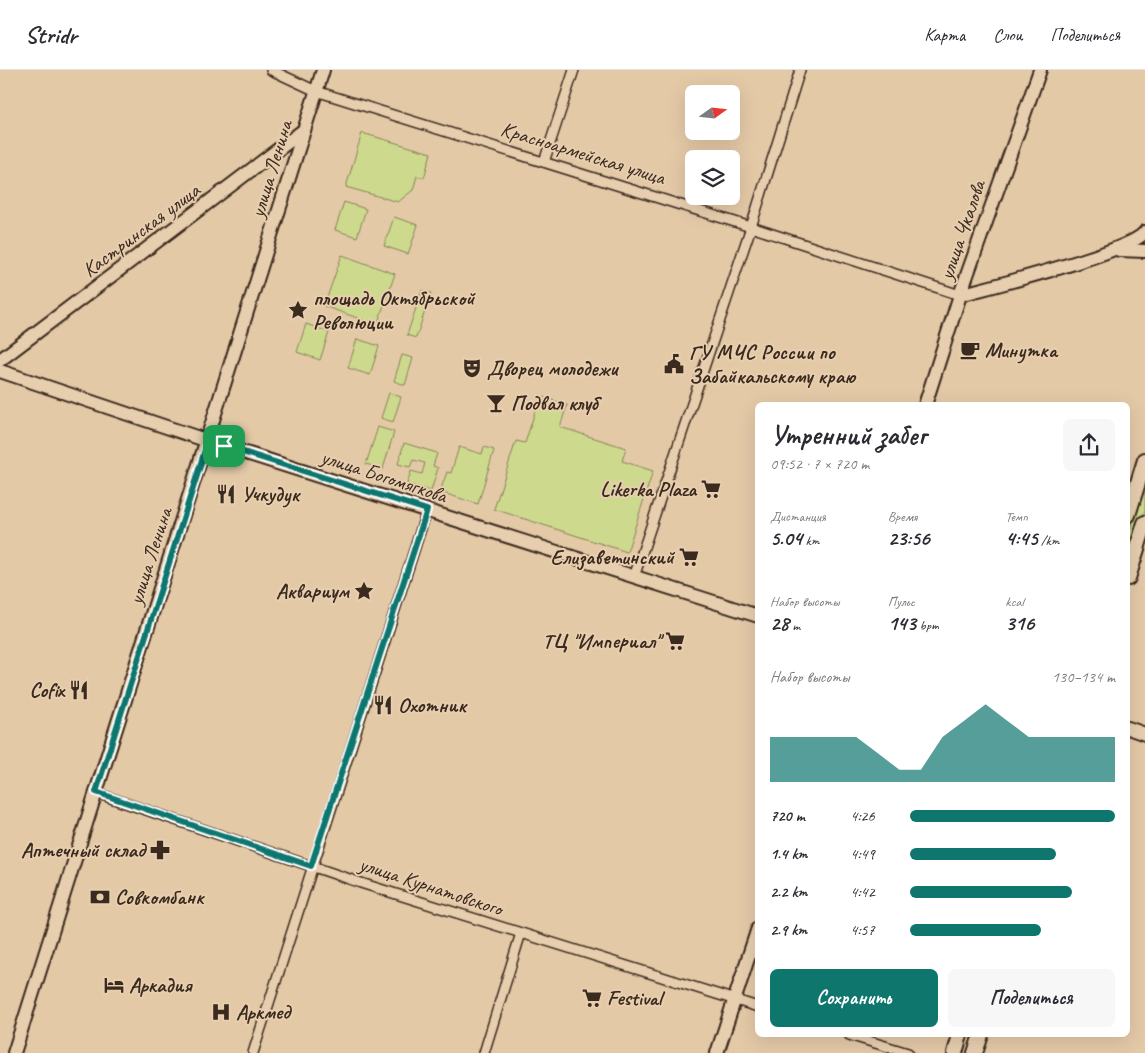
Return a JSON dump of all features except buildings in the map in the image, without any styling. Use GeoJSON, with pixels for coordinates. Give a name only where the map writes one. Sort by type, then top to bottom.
{"type":"FeatureCollection","features":[{"type":"Feature","properties":{"kind":"main road","name":"улица Ленина"},"geometry":{"type":"LineString","coordinates":[[14,1053],[208,441],[323,70]]}},
{"type":"Feature","properties":{"kind":"main road","name":"улица Чкалова"},"geometry":{"type":"LineString","coordinates":[[926,402],[960,295],[1040,70]]}},
{"type":"Feature","properties":{"kind":"main road","name":"Кастринская улица"},"geometry":{"type":"LineString","coordinates":[[0,360],[304,130]]}},
{"type":"Feature","properties":{"kind":"main road"},"geometry":{"type":"LineString","coordinates":[[960,295],[1114,250],[1140,238],[1145,232]]}},
{"type":"Feature","properties":{"kind":"main road"},"geometry":{"type":"LineString","coordinates":[[1114,250],[1145,251]]}},
{"type":"Feature","properties":{"kind":"main road","name":"улица Богомягкова"},"geometry":{"type":"LineString","coordinates":[[0,371],[208,441],[755,615]]}},
{"type":"Feature","properties":{"kind":"main road"},"geometry":{"type":"LineString","coordinates":[[1130,509],[1145,460]]}},
{"type":"Feature","properties":{"kind":"main road"},"geometry":{"type":"LineString","coordinates":[[1130,572],[1145,523]]}},
{"type":"Feature","properties":{"kind":"main road"},"geometry":{"type":"LineString","coordinates":[[1130,729],[1145,734]]}},
{"type":"Feature","properties":{"kind":"main road"},"geometry":{"type":"LineString","coordinates":[[718,1053],[755,937]]}},
{"type":"Feature","properties":{"kind":"main road"},"geometry":{"type":"LineString","coordinates":[[954,1053],[959,1037]]}},
{"type":"Feature","properties":{"kind":"main road"},"geometry":{"type":"LineString","coordinates":[[975,1053],[980,1037]]}},
{"type":"Feature","properties":{"kind":"street","name":"Красноармейская улица"},"geometry":{"type":"LineString","coordinates":[[271,70],[316,91],[751,227],[960,295]]}},
{"type":"Feature","properties":{"kind":"street"},"geometry":{"type":"LineString","coordinates":[[544,162],[574,70]]}},
{"type":"Feature","properties":{"kind":"street"},"geometry":{"type":"LineString","coordinates":[[634,577],[751,227],[800,70]]}},
{"type":"Feature","properties":{"kind":"street"},"geometry":{"type":"LineString","coordinates":[[253,1053],[311,866],[427,510]]}},
{"type":"Feature","properties":{"kind":"street","name":"улица Курнатовского"},"geometry":{"type":"LineString","coordinates":[[96,792],[311,866],[755,1006]]}},
{"type":"Feature","properties":{"kind":"street"},"geometry":{"type":"LineString","coordinates":[[484,1053],[521,933]]}},
{"type":"Feature","properties":{"kind":"street"},"geometry":{"type":"LineString","coordinates":[[856,1037],[908,1053]]}},
{"type":"Feature","properties":{"kind":"green space"},"geometry":{"type":"Polygon","coordinates":[[[362,133],[431,153],[424,178],[417,176],[413,190],[398,202],[346,187],[362,133]]]}},
{"type":"Feature","properties":{"kind":"green space"},"geometry":{"type":"Polygon","coordinates":[[[344,202],[366,209],[357,237],[335,230],[344,202]]]}},
{"type":"Feature","properties":{"kind":"green space"},"geometry":{"type":"Polygon","coordinates":[[[394,217],[418,225],[408,254],[384,246],[394,217]]]}},
{"type":"Feature","properties":{"kind":"green space"},"geometry":{"type":"Polygon","coordinates":[[[342,255],[395,274],[377,325],[324,306],[342,255]]]}},
{"type":"Feature","properties":{"kind":"green space"},"geometry":{"type":"Polygon","coordinates":[[[422,290],[431,293],[416,338],[407,335],[422,290]]]}},
{"type":"Feature","properties":{"kind":"green space"},"geometry":{"type":"Polygon","coordinates":[[[306,324],[329,332],[320,360],[297,352],[306,324]]]}},
{"type":"Feature","properties":{"kind":"green space"},"geometry":{"type":"Polygon","coordinates":[[[357,339],[379,346],[370,375],[348,368],[357,339]]]}},
{"type":"Feature","properties":{"kind":"green space"},"geometry":{"type":"Polygon","coordinates":[[[402,355],[413,358],[405,385],[394,381],[402,355]]]}},
{"type":"Feature","properties":{"kind":"green space"},"geometry":{"type":"Polygon","coordinates":[[[389,393],[401,397],[393,422],[381,418],[389,393]]]}},
{"type":"Feature","properties":{"kind":"green space"},"geometry":{"type":"Polygon","coordinates":[[[540,396],[567,405],[560,427],[626,448],[622,461],[653,471],[627,552],[494,509],[516,441],[525,443],[540,396]]]}},
{"type":"Feature","properties":{"kind":"green space"},"geometry":{"type":"Polygon","coordinates":[[[378,427],[394,432],[383,469],[366,464],[378,427]]]}},
{"type":"Feature","properties":{"kind":"green space"},"geometry":{"type":"Polygon","coordinates":[[[404,443],[437,453],[433,466],[438,468],[431,491],[407,484],[411,471],[422,474],[425,463],[413,460],[410,467],[398,464],[404,443]]]}},
{"type":"Feature","properties":{"kind":"green space"},"geometry":{"type":"Polygon","coordinates":[[[459,447],[482,454],[484,447],[494,450],[478,504],[440,492],[447,472],[451,473],[459,447]]]}},
{"type":"Feature","properties":{"kind":"green space"},"geometry":{"type":"Polygon","coordinates":[[[1145,482],[1145,510],[1130,558],[1130,530],[1145,482]]]}},
{"type":"Feature","properties":{"kind":"place","name":"площадь Октябрьской Революции"},"geometry":{"type":"Point","coordinates":[298,310]}},
{"type":"Feature","properties":{"kind":"place","name":"Минутка"},"geometry":{"type":"Point","coordinates":[970,350]}},
{"type":"Feature","properties":{"kind":"place","name":"ГУ МЧС России по Забайкальскому краю"},"geometry":{"type":"Point","coordinates":[674,364]}},
{"type":"Feature","properties":{"kind":"place","name":"Дворец молодежи"},"geometry":{"type":"Point","coordinates":[472,368]}},
{"type":"Feature","properties":{"kind":"place","name":"Подвал клуб"},"geometry":{"type":"Point","coordinates":[496,403]}},
{"type":"Feature","properties":{"kind":"place","name":"Likerka Plaza"},"geometry":{"type":"Point","coordinates":[711,489]}},
{"type":"Feature","properties":{"kind":"place","name":"Учкудук"},"geometry":{"type":"Point","coordinates":[226,494]}},
{"type":"Feature","properties":{"kind":"place","name":"Елизаветинский"},"geometry":{"type":"Point","coordinates":[689,557]}},
{"type":"Feature","properties":{"kind":"place","name":"Аквариум"},"geometry":{"type":"Point","coordinates":[364,591]}},
{"type":"Feature","properties":{"kind":"place","name":"ТЦ \"Империал\""},"geometry":{"type":"Point","coordinates":[675,641]}},
{"type":"Feature","properties":{"kind":"place","name":"Cofix"},"geometry":{"type":"Point","coordinates":[79,690]}},
{"type":"Feature","properties":{"kind":"place","name":"Охотник"},"geometry":{"type":"Point","coordinates":[383,705]}},
{"type":"Feature","properties":{"kind":"place","name":"Аптечный склад"},"geometry":{"type":"Point","coordinates":[160,850]}},
{"type":"Feature","properties":{"kind":"place","name":"Совкомбанк"},"geometry":{"type":"Point","coordinates":[100,897]}},
{"type":"Feature","properties":{"kind":"place","name":"Аркадия"},"geometry":{"type":"Point","coordinates":[114,985]}},
{"type":"Feature","properties":{"kind":"place","name":"Festival"},"geometry":{"type":"Point","coordinates":[592,998]}},
{"type":"Feature","properties":{"kind":"place","name":"Аркмед"},"geometry":{"type":"Point","coordinates":[221,1012]}},
{"type":"Feature","properties":{"kind":"route"},"geometry":{"type":"LineString","coordinates":[[208,441],[224,446],[427,510],[311,866],[96,792],[208,441]]}}]}
